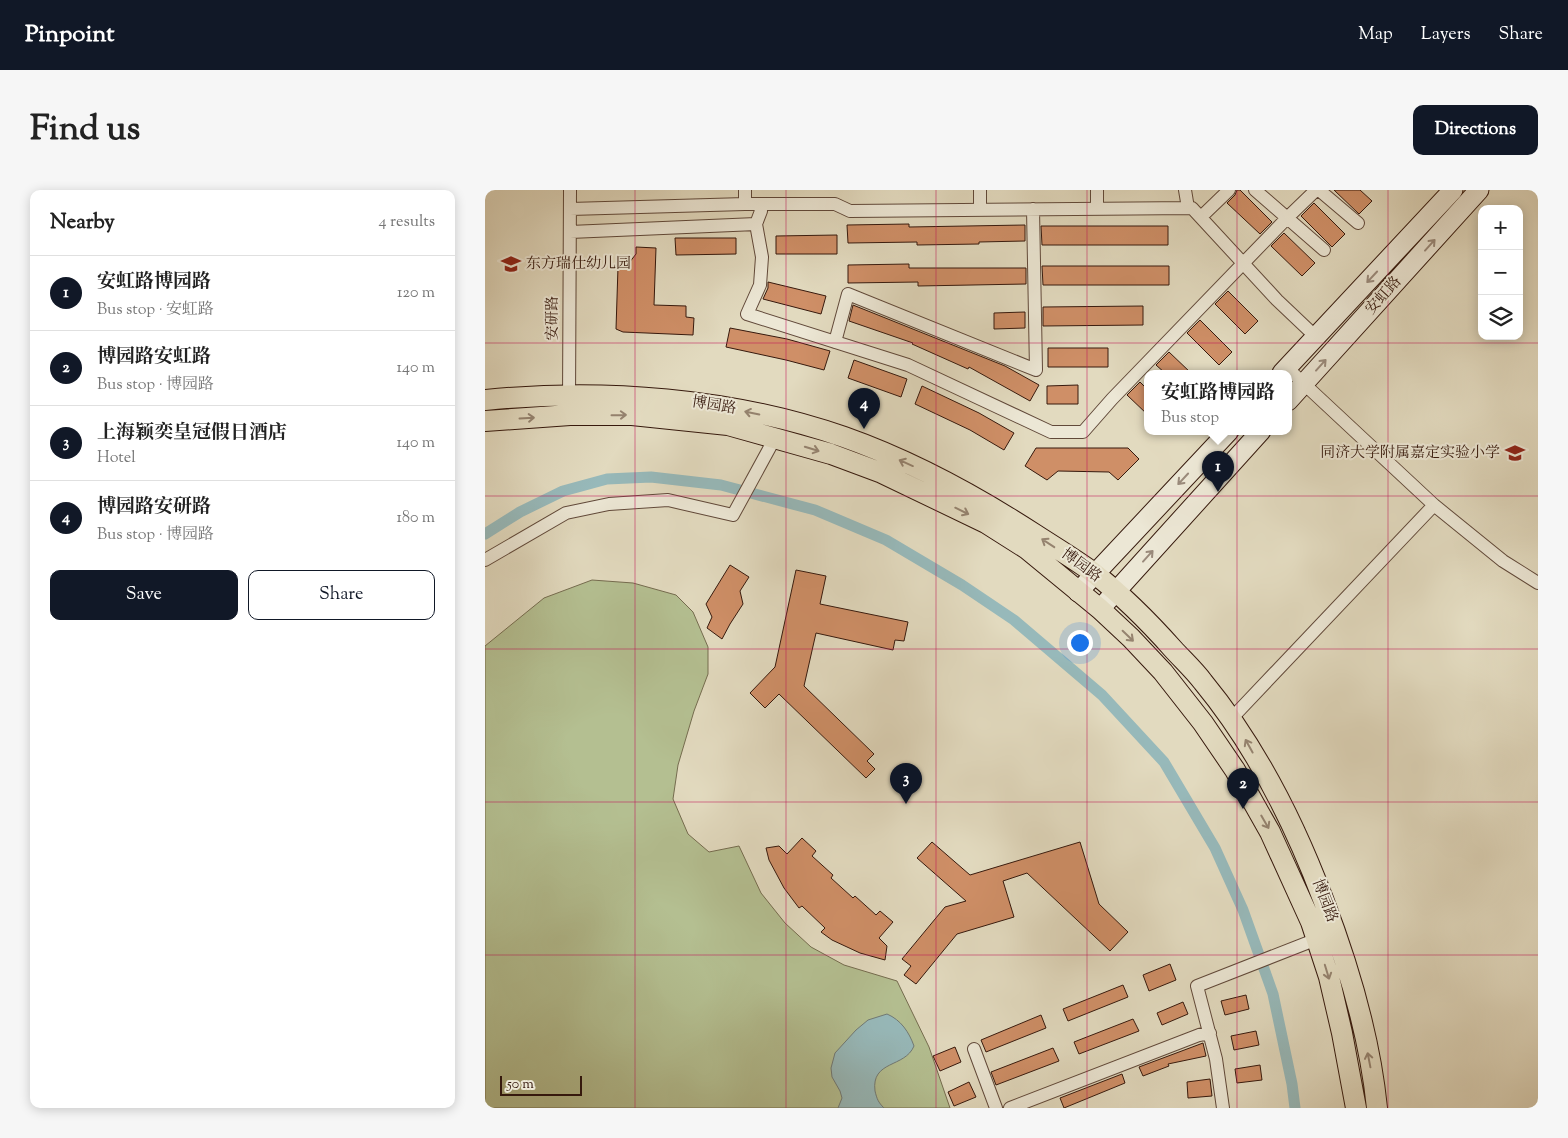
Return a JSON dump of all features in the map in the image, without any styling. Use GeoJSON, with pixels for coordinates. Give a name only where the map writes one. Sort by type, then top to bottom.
{"type":"FeatureCollection","features":[{"type":"Feature","properties":{"kind":"main road","name":"安虹路"},"geometry":{"type":"LineString","coordinates":[[1285,370],[1453,190]]}},
{"type":"Feature","properties":{"kind":"main road","name":"安虹路"},"geometry":{"type":"LineString","coordinates":[[1292,396],[1479,190]]}},
{"type":"Feature","properties":{"kind":"main road","name":"博园路"},"geometry":{"type":"LineString","coordinates":[[485,400],[569,394],[612,395],[673,400],[743,410],[793,421],[843,437],[938,478],[1001,512],[1095,574],[1147,620],[1203,681],[1246,740],[1291,825],[1312,869],[1348,968],[1361,1019],[1377,1108]]}},
{"type":"Feature","properties":{"kind":"main road","name":"博园路"},"geometry":{"type":"LineString","coordinates":[[485,421],[570,415],[641,416],[728,426],[831,454],[882,474],[986,523],[1027,549],[1100,609],[1131,638],[1163,672],[1203,723],[1235,770],[1271,832],[1317,939],[1329,977],[1342,1033],[1356,1108]]}},
{"type":"Feature","properties":{"kind":"main road"},"geometry":{"type":"LineString","coordinates":[[1078,592],[1225,435]]}},
{"type":"Feature","properties":{"kind":"main road"},"geometry":{"type":"LineString","coordinates":[[1100,609],[1257,435]]}},
{"type":"Feature","properties":{"kind":"street","name":"安研路"},"geometry":{"type":"LineString","coordinates":[[570,190],[570,415]]}},
{"type":"Feature","properties":{"kind":"street"},"geometry":{"type":"LineString","coordinates":[[745,190],[745,204]]}},
{"type":"Feature","properties":{"kind":"street"},"geometry":{"type":"LineString","coordinates":[[980,190],[980,210]]}},
{"type":"Feature","properties":{"kind":"street"},"geometry":{"type":"LineString","coordinates":[[1097,190],[1097,209]]}},
{"type":"Feature","properties":{"kind":"street"},"geometry":{"type":"LineString","coordinates":[[1185,190],[1188,208]]}},
{"type":"Feature","properties":{"kind":"street"},"geometry":{"type":"LineString","coordinates":[[1201,217],[1229,190]]}},
{"type":"Feature","properties":{"kind":"street"},"geometry":{"type":"LineString","coordinates":[[1255,190],[1324,250]]}},
{"type":"Feature","properties":{"kind":"street"},"geometry":{"type":"LineString","coordinates":[[759,204],[761,211],[756,224],[762,258],[760,285],[747,314],[908,365],[1051,432],[1083,432],[1112,399],[1243,263],[1287,218],[1318,190],[1358,224]]}},
{"type":"Feature","properties":{"kind":"street"},"geometry":{"type":"LineString","coordinates":[[570,208],[745,204],[835,204],[850,211],[1192,208],[1277,300],[1316,337]]}},
{"type":"Feature","properties":{"kind":"street"},"geometry":{"type":"LineString","coordinates":[[835,342],[848,294],[1036,370],[1033,209]]}},
{"type":"Feature","properties":{"kind":"street"},"geometry":{"type":"LineString","coordinates":[[570,232],[756,224]]}},
{"type":"Feature","properties":{"kind":"street"},"geometry":{"type":"LineString","coordinates":[[1292,376],[1304,383],[1433,505],[1503,561],[1538,583]]}},
{"type":"Feature","properties":{"kind":"street"},"geometry":{"type":"LineString","coordinates":[[485,560],[566,513],[609,504],[668,500],[733,515],[775,438]]}},
{"type":"Feature","properties":{"kind":"street"},"geometry":{"type":"LineString","coordinates":[[1231,719],[1433,505]]}},
{"type":"Feature","properties":{"kind":"street"},"geometry":{"type":"LineString","coordinates":[[1223,1108],[1216,1059],[1197,986],[1317,939]]}},
{"type":"Feature","properties":{"kind":"street"},"geometry":{"type":"LineString","coordinates":[[1010,1108],[1199,1035],[1210,1033]]}},
{"type":"Feature","properties":{"kind":"street"},"geometry":{"type":"LineString","coordinates":[[974,1049],[996,1108]]}},
{"type":"Feature","properties":{"kind":"green space"},"geometry":{"type":"Polygon","coordinates":[[[592,580],[633,583],[676,595],[693,612],[708,647],[708,674],[694,711],[678,765],[673,799],[688,834],[709,852],[739,846],[761,893],[785,923],[811,947],[844,965],[897,981],[929,1047],[950,1108],[485,1108],[485,646],[544,598],[592,580]]]}},
{"type":"Feature","properties":{"kind":"water"},"geometry":{"type":"Polygon","coordinates":[[[887,1014],[904,1027],[914,1046],[904,1058],[883,1069],[878,1074],[875,1081],[875,1091],[880,1104],[884,1108],[838,1108],[842,1098],[832,1077],[831,1068],[835,1053],[868,1020],[887,1014]]]}},
{"type":"Feature","properties":{"kind":"building"},"geometry":{"type":"Polygon","coordinates":[[[1237,190],[1240,190],[1272,222],[1260,234],[1227,203],[1237,190]]]}},
{"type":"Feature","properties":{"kind":"building"},"geometry":{"type":"Polygon","coordinates":[[[1334,190],[1360,190],[1372,201],[1359,214],[1334,190]]]}},
{"type":"Feature","properties":{"kind":"building"},"geometry":{"type":"Polygon","coordinates":[[[1314,203],[1345,234],[1332,247],[1301,216],[1314,203]]]}},
{"type":"Feature","properties":{"kind":"building"},"geometry":{"type":"Polygon","coordinates":[[[909,224],[909,227],[1025,225],[1025,241],[917,245],[917,242],[848,243],[847,225],[909,224]]]}},
{"type":"Feature","properties":{"kind":"building"},"geometry":{"type":"Polygon","coordinates":[[[1041,226],[1168,226],[1168,245],[1042,245],[1041,226]]]}},
{"type":"Feature","properties":{"kind":"building"},"geometry":{"type":"Polygon","coordinates":[[[1284,233],[1315,263],[1302,276],[1271,246],[1284,233]]]}},
{"type":"Feature","properties":{"kind":"building"},"geometry":{"type":"Polygon","coordinates":[[[837,235],[837,254],[776,254],[776,236],[837,235]]]}},
{"type":"Feature","properties":{"kind":"building"},"geometry":{"type":"Polygon","coordinates":[[[675,238],[736,238],[736,254],[676,255],[675,238]]]}},
{"type":"Feature","properties":{"kind":"building"},"geometry":{"type":"Polygon","coordinates":[[[636,247],[656,248],[654,305],[686,306],[686,317],[694,318],[693,335],[623,332],[616,329],[618,267],[625,268],[636,254],[636,247]]]}},
{"type":"Feature","properties":{"kind":"building"},"geometry":{"type":"Polygon","coordinates":[[[909,264],[909,268],[1026,268],[1026,284],[918,286],[918,282],[848,283],[848,265],[909,264]]]}},
{"type":"Feature","properties":{"kind":"building"},"geometry":{"type":"Polygon","coordinates":[[[1042,266],[1169,266],[1169,285],[1043,285],[1042,266]]]}},
{"type":"Feature","properties":{"kind":"building"},"geometry":{"type":"Polygon","coordinates":[[[768,282],[826,296],[821,314],[763,299],[768,288],[768,282]]]}},
{"type":"Feature","properties":{"kind":"building"},"geometry":{"type":"Polygon","coordinates":[[[1228,291],[1258,321],[1245,334],[1215,304],[1228,291]]]}},
{"type":"Feature","properties":{"kind":"building"},"geometry":{"type":"Polygon","coordinates":[[[853,305],[1005,366],[1039,385],[1030,401],[969,367],[968,369],[913,343],[849,321],[853,305]]]}},
{"type":"Feature","properties":{"kind":"building"},"geometry":{"type":"Polygon","coordinates":[[[1143,306],[1143,325],[1043,326],[1043,307],[1143,306]]]}},
{"type":"Feature","properties":{"kind":"building"},"geometry":{"type":"Polygon","coordinates":[[[1025,312],[1025,328],[994,329],[994,313],[1025,312]]]}},
{"type":"Feature","properties":{"kind":"building"},"geometry":{"type":"Polygon","coordinates":[[[1200,320],[1232,352],[1219,365],[1187,333],[1200,320]]]}},
{"type":"Feature","properties":{"kind":"building"},"geometry":{"type":"Polygon","coordinates":[[[730,328],[787,339],[830,351],[824,370],[726,347],[730,328]]]}},
{"type":"Feature","properties":{"kind":"building"},"geometry":{"type":"Polygon","coordinates":[[[1048,348],[1108,348],[1108,367],[1048,367],[1048,348]]]}},
{"type":"Feature","properties":{"kind":"building"},"geometry":{"type":"Polygon","coordinates":[[[1169,352],[1188,370],[1162,370],[1156,365],[1169,352]]]}},
{"type":"Feature","properties":{"kind":"building"},"geometry":{"type":"Polygon","coordinates":[[[854,360],[907,379],[901,397],[848,378],[854,360]]]}},
{"type":"Feature","properties":{"kind":"building"},"geometry":{"type":"Polygon","coordinates":[[[1140,382],[1144,386],[1144,411],[1127,395],[1140,382]]]}},
{"type":"Feature","properties":{"kind":"building"},"geometry":{"type":"Polygon","coordinates":[[[1078,385],[1078,404],[1047,404],[1047,386],[1078,385]]]}},
{"type":"Feature","properties":{"kind":"building"},"geometry":{"type":"Polygon","coordinates":[[[922,386],[979,413],[1014,433],[1004,450],[970,430],[915,404],[922,386]]]}},
{"type":"Feature","properties":{"kind":"building"},"geometry":{"type":"Polygon","coordinates":[[[1036,448],[1128,448],[1139,459],[1118,480],[1109,472],[1058,471],[1047,480],[1025,466],[1036,448]]]}},
{"type":"Feature","properties":{"kind":"building"},"geometry":{"type":"Polygon","coordinates":[[[730,565],[749,577],[740,591],[743,604],[722,639],[707,628],[712,617],[706,604],[730,565]]]}},
{"type":"Feature","properties":{"kind":"building"},"geometry":{"type":"Polygon","coordinates":[[[796,570],[826,576],[820,604],[908,622],[904,641],[895,640],[893,650],[816,633],[804,686],[874,754],[867,761],[875,769],[866,778],[779,694],[765,708],[750,693],[775,667],[796,570]]]}},
{"type":"Feature","properties":{"kind":"building"},"geometry":{"type":"Polygon","coordinates":[[[802,838],[816,851],[812,856],[833,875],[831,878],[876,915],[880,911],[893,922],[879,938],[887,946],[885,960],[860,953],[832,940],[821,932],[825,928],[802,906],[799,908],[784,888],[769,860],[766,848],[779,846],[787,854],[802,838]]]}},
{"type":"Feature","properties":{"kind":"building"},"geometry":{"type":"Polygon","coordinates":[[[932,842],[970,875],[1080,842],[1099,904],[1128,932],[1110,951],[1027,873],[1003,881],[1014,917],[957,934],[916,984],[904,975],[911,966],[902,959],[945,907],[966,901],[917,858],[932,842]]]}},
{"type":"Feature","properties":{"kind":"building"},"geometry":{"type":"Polygon","coordinates":[[[1170,964],[1176,980],[1149,991],[1143,975],[1170,964]]]}},
{"type":"Feature","properties":{"kind":"building"},"geometry":{"type":"Polygon","coordinates":[[[1123,985],[1128,997],[1068,1021],[1063,1009],[1123,985]]]}},
{"type":"Feature","properties":{"kind":"building"},"geometry":{"type":"Polygon","coordinates":[[[1246,995],[1249,1009],[1225,1015],[1221,1001],[1246,995]]]}},
{"type":"Feature","properties":{"kind":"building"},"geometry":{"type":"Polygon","coordinates":[[[1183,1002],[1188,1014],[1162,1025],[1157,1013],[1183,1002]]]}},
{"type":"Feature","properties":{"kind":"building"},"geometry":{"type":"Polygon","coordinates":[[[1041,1015],[1046,1028],[986,1052],[981,1040],[1041,1015]]]}},
{"type":"Feature","properties":{"kind":"building"},"geometry":{"type":"Polygon","coordinates":[[[1133,1019],[1139,1031],[1079,1054],[1074,1042],[1133,1019]]]}},
{"type":"Feature","properties":{"kind":"building"},"geometry":{"type":"Polygon","coordinates":[[[1256,1031],[1259,1045],[1234,1050],[1231,1036],[1256,1031]]]}},
{"type":"Feature","properties":{"kind":"building"},"geometry":{"type":"Polygon","coordinates":[[[1203,1043],[1206,1056],[1168,1064],[1169,1066],[1143,1076],[1139,1067],[1203,1043]]]}},
{"type":"Feature","properties":{"kind":"building"},"geometry":{"type":"Polygon","coordinates":[[[955,1047],[961,1062],[940,1071],[933,1056],[955,1047]]]}},
{"type":"Feature","properties":{"kind":"building"},"geometry":{"type":"Polygon","coordinates":[[[1053,1048],[1059,1061],[996,1085],[991,1072],[1053,1048]]]}},
{"type":"Feature","properties":{"kind":"building"},"geometry":{"type":"Polygon","coordinates":[[[1260,1065],[1262,1080],[1237,1083],[1235,1069],[1260,1065]]]}},
{"type":"Feature","properties":{"kind":"building"},"geometry":{"type":"Polygon","coordinates":[[[1122,1074],[1125,1083],[1064,1108],[1060,1098],[1122,1074]]]}},
{"type":"Feature","properties":{"kind":"building"},"geometry":{"type":"Polygon","coordinates":[[[1210,1079],[1212,1096],[1188,1098],[1187,1082],[1210,1079]]]}},
{"type":"Feature","properties":{"kind":"building"},"geometry":{"type":"Polygon","coordinates":[[[969,1082],[976,1097],[954,1106],[948,1092],[969,1082]]]}},
{"type":"Feature","properties":{"kind":"waterway"},"geometry":{"type":"LineString","coordinates":[[485,534],[520,512],[563,491],[607,479],[651,477],[721,485],[815,510],[886,540],[962,585],[1014,620],[1102,695],[1164,762],[1215,848],[1243,910],[1273,994],[1292,1084],[1295,1108]]}},
{"type":"Feature","properties":{"kind":"place","name":"东方瑞仕幼儿园"},"geometry":{"type":"Point","coordinates":[511,264]}},
{"type":"Feature","properties":{"kind":"place","name":"博园路安研路"},"geometry":{"type":"Point","coordinates":[864,429]}},
{"type":"Feature","properties":{"kind":"place","name":"同济大学附属嘉定实验小学"},"geometry":{"type":"Point","coordinates":[1515,453]}},
{"type":"Feature","properties":{"kind":"place","name":"安虹路博园路"},"geometry":{"type":"Point","coordinates":[1218,492]}},
{"type":"Feature","properties":{"kind":"place","name":"上海颖奕皇冠假日酒店"},"geometry":{"type":"Point","coordinates":[906,804]}},
{"type":"Feature","properties":{"kind":"place","name":"博园路安虹路"},"geometry":{"type":"Point","coordinates":[1243,809]}}]}
